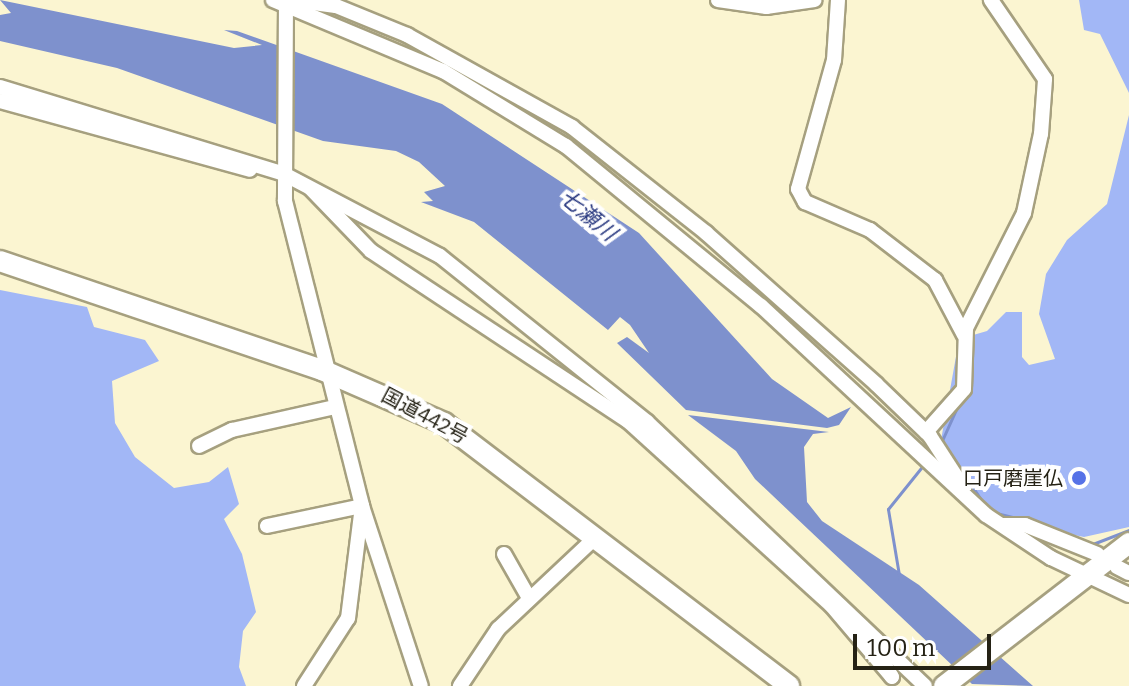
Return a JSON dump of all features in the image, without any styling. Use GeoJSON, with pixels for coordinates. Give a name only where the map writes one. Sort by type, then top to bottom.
{"type":"FeatureCollection","features":[{"type":"Feature","properties":{"kind":"highway","name":"国道442号"},"geometry":{"type":"LineString","coordinates":[[0,261],[326,372],[457,430],[777,683]]}},
{"type":"Feature","properties":{"kind":"highway"},"geometry":{"type":"LineString","coordinates":[[944,686],[1129,543]]}},
{"type":"Feature","properties":{"kind":"street"},"geometry":{"type":"LineString","coordinates":[[718,0],[766,7],[815,0]]}},
{"type":"Feature","properties":{"kind":"street"},"geometry":{"type":"LineString","coordinates":[[838,0],[834,60],[798,189],[805,202],[870,230],[935,280],[964,335]]}},
{"type":"Feature","properties":{"kind":"street"},"geometry":{"type":"LineString","coordinates":[[926,432],[964,389],[964,335],[1024,213],[1046,88],[1020,36],[991,0]]}},
{"type":"Feature","properties":{"kind":"street"},"geometry":{"type":"LineString","coordinates":[[283,3],[339,3],[506,85],[659,193],[926,432],[974,504]]}},
{"type":"Feature","properties":{"kind":"street"},"geometry":{"type":"LineString","coordinates":[[283,3],[282,168],[335,407],[362,506],[421,686]]}},
{"type":"Feature","properties":{"kind":"street"},"geometry":{"type":"LineString","coordinates":[[283,3],[443,71],[566,146],[761,306],[974,504],[1082,581],[1129,595]]}},
{"type":"Feature","properties":{"kind":"street"},"geometry":{"type":"LineString","coordinates":[[506,85],[515,71]]}},
{"type":"Feature","properties":{"kind":"street"},"geometry":{"type":"LineString","coordinates":[[0,87],[282,168],[412,238],[501,301],[647,422],[862,619],[925,686]]}},
{"type":"Feature","properties":{"kind":"street"},"geometry":{"type":"LineString","coordinates":[[0,101],[211,161],[282,168]]}},
{"type":"Feature","properties":{"kind":"street"},"geometry":{"type":"LineString","coordinates":[[309,185],[362,244],[628,421],[839,613],[891,678],[862,619]]}},
{"type":"Feature","properties":{"kind":"street"},"geometry":{"type":"LineString","coordinates":[[199,446],[232,430],[335,407]]}},
{"type":"Feature","properties":{"kind":"street"},"geometry":{"type":"LineString","coordinates":[[267,526],[362,506]]}},
{"type":"Feature","properties":{"kind":"street"},"geometry":{"type":"LineString","coordinates":[[304,686],[348,618],[362,506]]}},
{"type":"Feature","properties":{"kind":"street"},"geometry":{"type":"LineString","coordinates":[[1003,525],[1025,525],[1097,554]]}},
{"type":"Feature","properties":{"kind":"street"},"geometry":{"type":"LineString","coordinates":[[460,686],[490,638],[596,537]]}},
{"type":"Feature","properties":{"kind":"street"},"geometry":{"type":"LineString","coordinates":[[504,554],[529,598]]}},
{"type":"Feature","properties":{"kind":"shaded area"},"geometry":{"type":"Polygon","coordinates":[[[1079,0],[1129,0],[1129,93],[1100,34],[1084,30],[1079,0]]]}},
{"type":"Feature","properties":{"kind":"shaded area"},"geometry":{"type":"Polygon","coordinates":[[[1129,115],[1129,527],[1084,537],[996,519],[975,501],[941,440],[957,351],[963,338],[987,331],[1006,312],[1022,312],[1022,357],[1029,365],[1055,359],[1039,314],[1046,274],[1067,240],[1107,204],[1129,115]]]}},
{"type":"Feature","properties":{"kind":"shaded area"},"geometry":{"type":"Polygon","coordinates":[[[0,290],[87,307],[94,327],[145,340],[159,361],[112,381],[115,423],[135,457],[174,488],[209,482],[228,467],[239,504],[224,519],[242,554],[256,612],[243,631],[239,667],[246,686],[0,686],[0,290]]]}},
{"type":"Feature","properties":{"kind":"water","name":"七瀬川"},"geometry":{"type":"Polygon","coordinates":[[[0,0],[234,48],[262,45],[224,30],[237,31],[442,104],[639,233],[772,379],[828,418],[851,407],[839,425],[827,428],[686,410],[617,343],[627,337],[649,353],[630,325],[620,317],[608,330],[474,222],[421,202],[433,201],[424,192],[445,186],[419,162],[396,151],[323,141],[117,68],[0,41],[0,15],[11,13],[0,0]]]}},
{"type":"Feature","properties":{"kind":"water"},"geometry":{"type":"Polygon","coordinates":[[[688,415],[829,432],[813,434],[804,447],[807,502],[822,521],[919,585],[1033,686],[972,684],[755,479],[736,451],[688,415]]]}},
{"type":"Feature","properties":{"kind":"waterway"},"geometry":{"type":"LineString","coordinates":[[940,445],[958,405]]}},
{"type":"Feature","properties":{"kind":"waterway"},"geometry":{"type":"LineString","coordinates":[[937,434],[984,504]]}},
{"type":"Feature","properties":{"kind":"waterway"},"geometry":{"type":"LineString","coordinates":[[900,581],[888,509],[925,463]]}},
{"type":"Feature","properties":{"kind":"waterway"},"geometry":{"type":"LineString","coordinates":[[996,513],[1016,518]]}},
{"type":"Feature","properties":{"kind":"waterway"},"geometry":{"type":"LineString","coordinates":[[1090,545],[1129,530]]}},
{"type":"Feature","properties":{"kind":"place","name":"口戸磨崖仏"},"geometry":{"type":"Point","coordinates":[1079,478]}}]}
